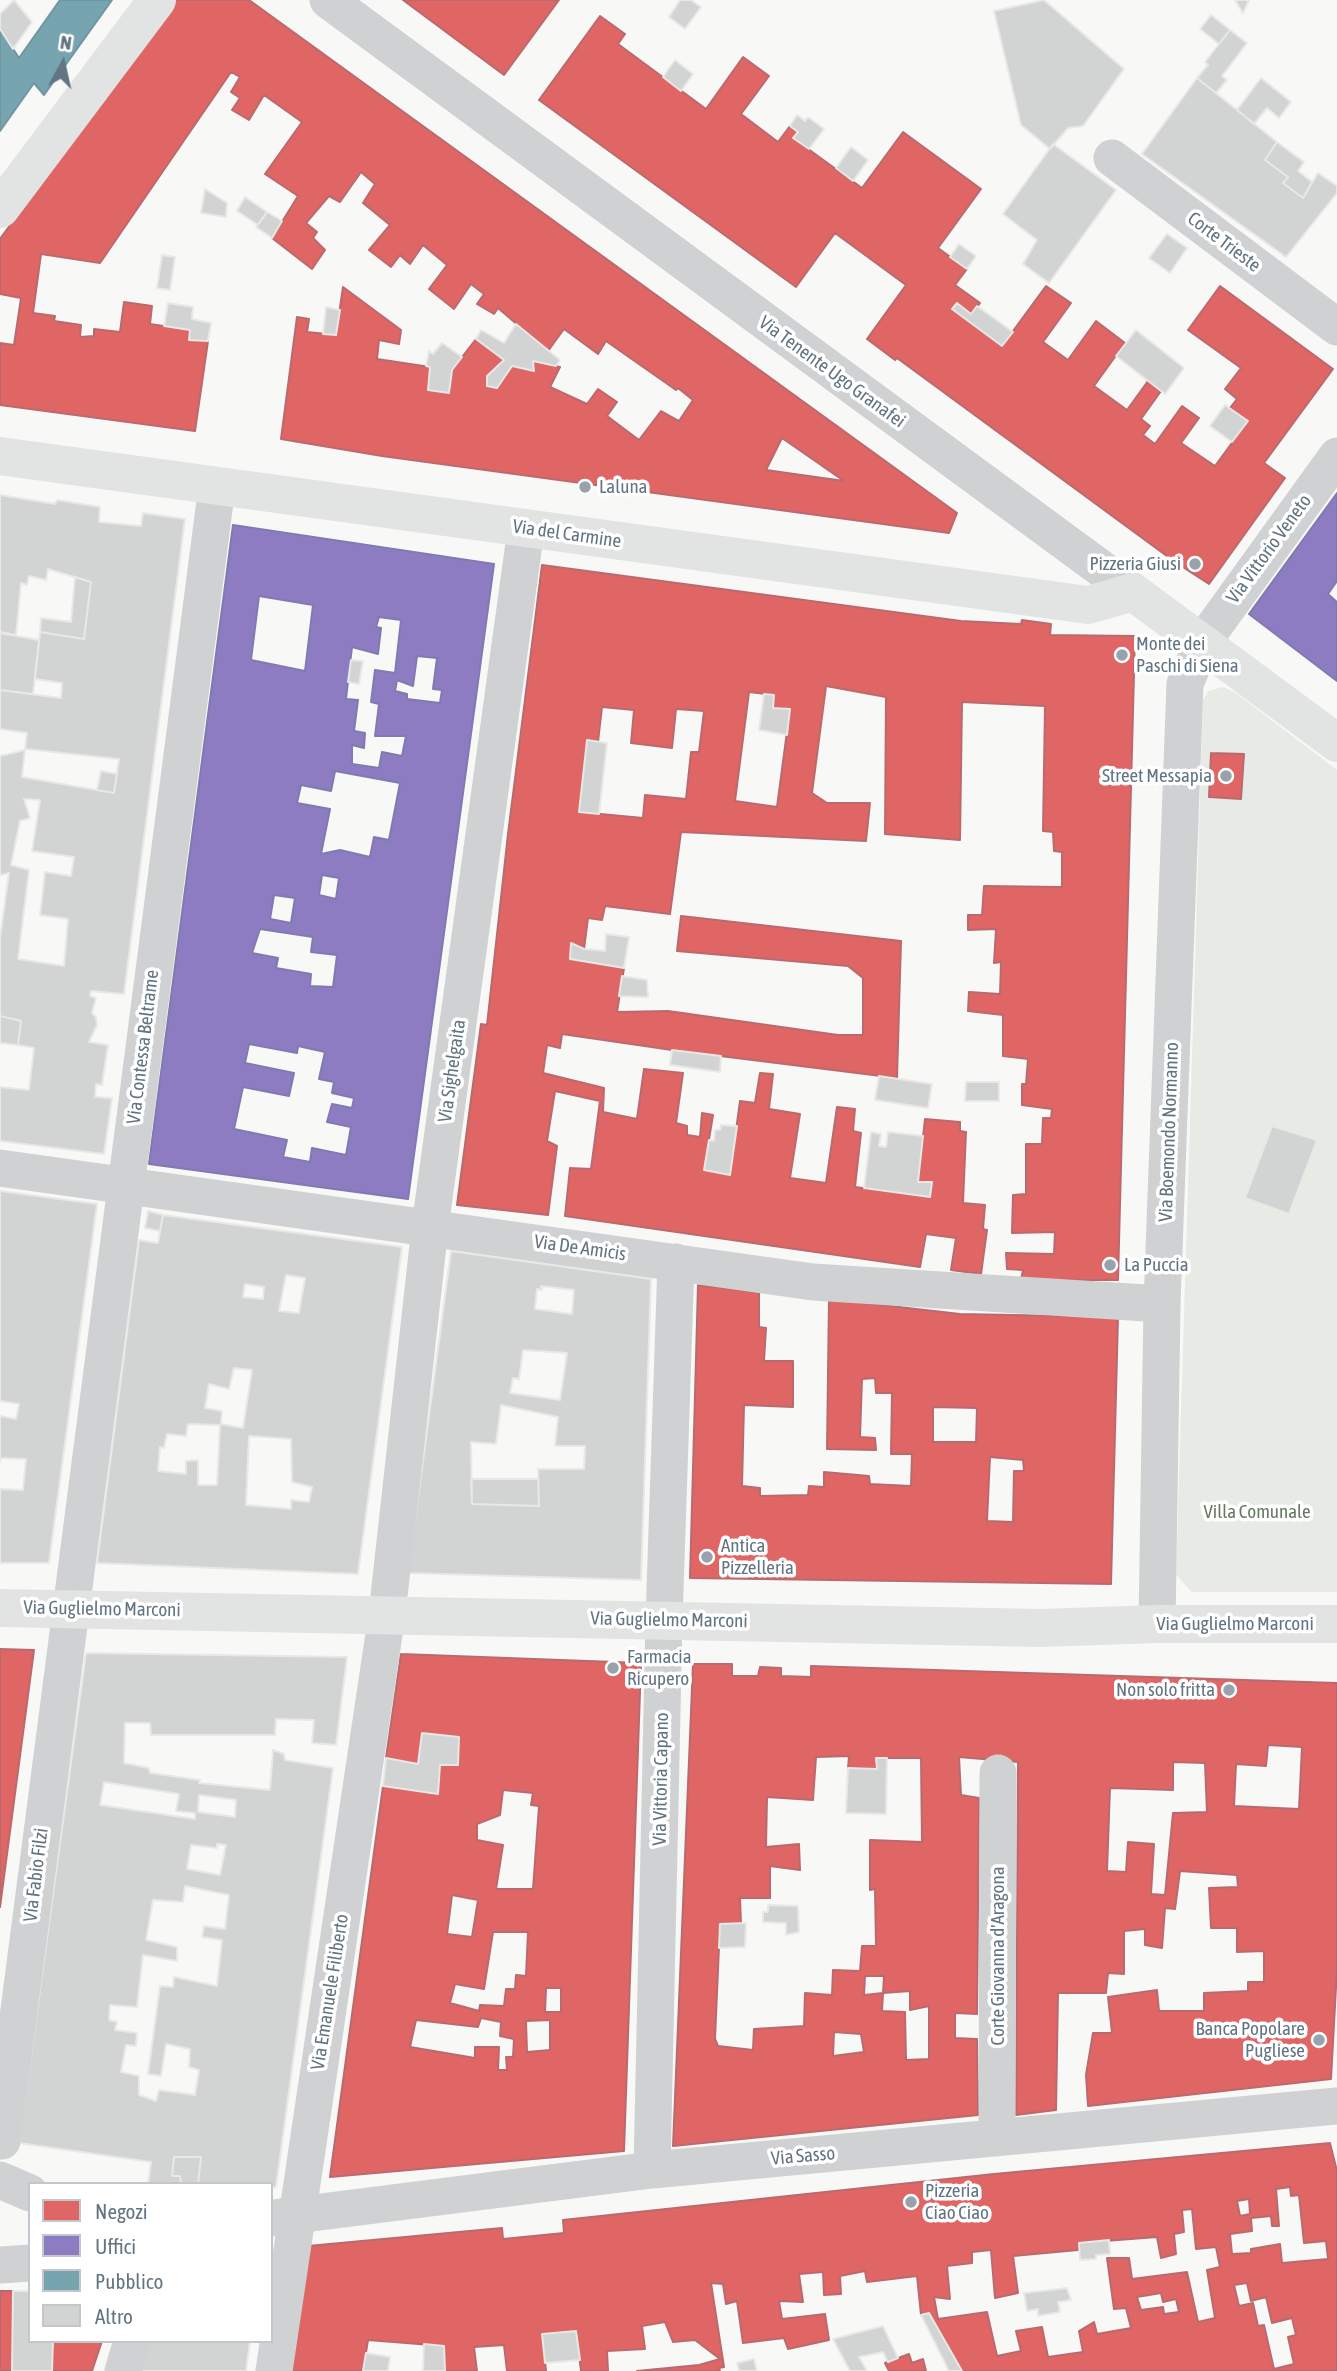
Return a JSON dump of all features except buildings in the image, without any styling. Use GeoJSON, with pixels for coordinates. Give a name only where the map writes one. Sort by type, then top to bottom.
{"type":"FeatureCollection","features":[{"type":"Feature","properties":{"kind":"main road"},"geometry":{"type":"LineString","coordinates":[[0,209],[157,0]]}},
{"type":"Feature","properties":{"kind":"main road","name":"Via del Carmine"},"geometry":{"type":"LineString","coordinates":[[0,456],[1088,605],[1133,592]]}},
{"type":"Feature","properties":{"kind":"main road","name":"Via Tenente Ugo Granafei"},"geometry":{"type":"LineString","coordinates":[[1133,592],[1337,743]]}},
{"type":"Feature","properties":{"kind":"main road","name":"Via Guglielmo Marconi"},"geometry":{"type":"LineString","coordinates":[[0,1608],[1041,1628],[1157,1624],[1337,1624]]}},
{"type":"Feature","properties":{"kind":"street","name":"Via Tenente Ugo Granafei"},"geometry":{"type":"LineString","coordinates":[[328,0],[1133,592]]}},
{"type":"Feature","properties":{"kind":"street","name":"Corte Trieste"},"geometry":{"type":"LineString","coordinates":[[1112,158],[1337,327]]}},
{"type":"Feature","properties":{"kind":"street","name":"Via Vittorio Veneto"},"geometry":{"type":"LineString","coordinates":[[1202,643],[1337,456]]}},
{"type":"Feature","properties":{"kind":"street","name":"Via Contessa Beltrame"},"geometry":{"type":"LineString","coordinates":[[71,1609],[217,486]]}},
{"type":"Feature","properties":{"kind":"street","name":"Via Sighelgaita"},"geometry":{"type":"LineString","coordinates":[[387,1614],[430,1227],[526,529]]}},
{"type":"Feature","properties":{"kind":"street","name":"Via Boemondo Normanno"},"geometry":{"type":"LineString","coordinates":[[1157,1624],[1162,1304],[1185,684],[1202,643]]}},
{"type":"Feature","properties":{"kind":"street","name":"Via De Amicis"},"geometry":{"type":"LineString","coordinates":[[0,1168],[813,1282],[1162,1304]]}},
{"type":"Feature","properties":{"kind":"street","name":"Via Vittoria Capano"},"geometry":{"type":"LineString","coordinates":[[652,2170],[664,1620],[676,1262]]}},
{"type":"Feature","properties":{"kind":"street","name":"Via Fabio Filzi"},"geometry":{"type":"LineString","coordinates":[[2,2141],[71,1609]]}},
{"type":"Feature","properties":{"kind":"street","name":"Via Emanuele Filiberto"},"geometry":{"type":"LineString","coordinates":[[274,2371],[283,2217],[387,1614]]}},
{"type":"Feature","properties":{"kind":"street","name":"Corte Giovanna d'Aragona"},"geometry":{"type":"LineString","coordinates":[[997,2138],[998,1773]]}},
{"type":"Feature","properties":{"kind":"street","name":"Via Sasso"},"geometry":{"type":"LineString","coordinates":[[283,2217],[652,2170],[1337,2106]]}},
{"type":"Feature","properties":{"kind":"street"},"geometry":{"type":"LineString","coordinates":[[0,2180],[28,2192]]}},
{"type":"Feature","properties":{"kind":"street"},"geometry":{"type":"LineString","coordinates":[[0,2265],[28,2263]]}},
{"type":"Feature","properties":{"kind":"street"},"geometry":{"type":"LineString","coordinates":[[123,2371],[130,2343]]}},
{"type":"Feature","properties":{"kind":"green space","name":"Villa Comunale"},"geometry":{"type":"Polygon","coordinates":[[[1223,687],[1236,693],[1337,770],[1337,1592],[1192,1592],[1176,1575],[1203,700],[1208,691],[1223,687]]]}},
{"type":"Feature","properties":{"kind":"place","name":"Laluna"},"geometry":{"type":"Point","coordinates":[585,487]}},
{"type":"Feature","properties":{"kind":"place","name":"Pizzeria Giusi"},"geometry":{"type":"Point","coordinates":[1195,564]}},
{"type":"Feature","properties":{"kind":"place","name":"Monte dei Paschi di Siena"},"geometry":{"type":"Point","coordinates":[1122,655]}},
{"type":"Feature","properties":{"kind":"place","name":"Street Messapia"},"geometry":{"type":"Point","coordinates":[1226,776]}},
{"type":"Feature","properties":{"kind":"place","name":"La Puccia"},"geometry":{"type":"Point","coordinates":[1110,1265]}},
{"type":"Feature","properties":{"kind":"place","name":"Antica Pizzelleria"},"geometry":{"type":"Point","coordinates":[707,1557]}},
{"type":"Feature","properties":{"kind":"place","name":"Farmacia Ricupero"},"geometry":{"type":"Point","coordinates":[613,1668]}},
{"type":"Feature","properties":{"kind":"place","name":"Non solo fritta"},"geometry":{"type":"Point","coordinates":[1229,1690]}},
{"type":"Feature","properties":{"kind":"place","name":"Banca Popolare Pugliese"},"geometry":{"type":"Point","coordinates":[1319,2040]}},
{"type":"Feature","properties":{"kind":"place","name":"Pizzeria Ciao Ciao"},"geometry":{"type":"Point","coordinates":[911,2202]}}]}
